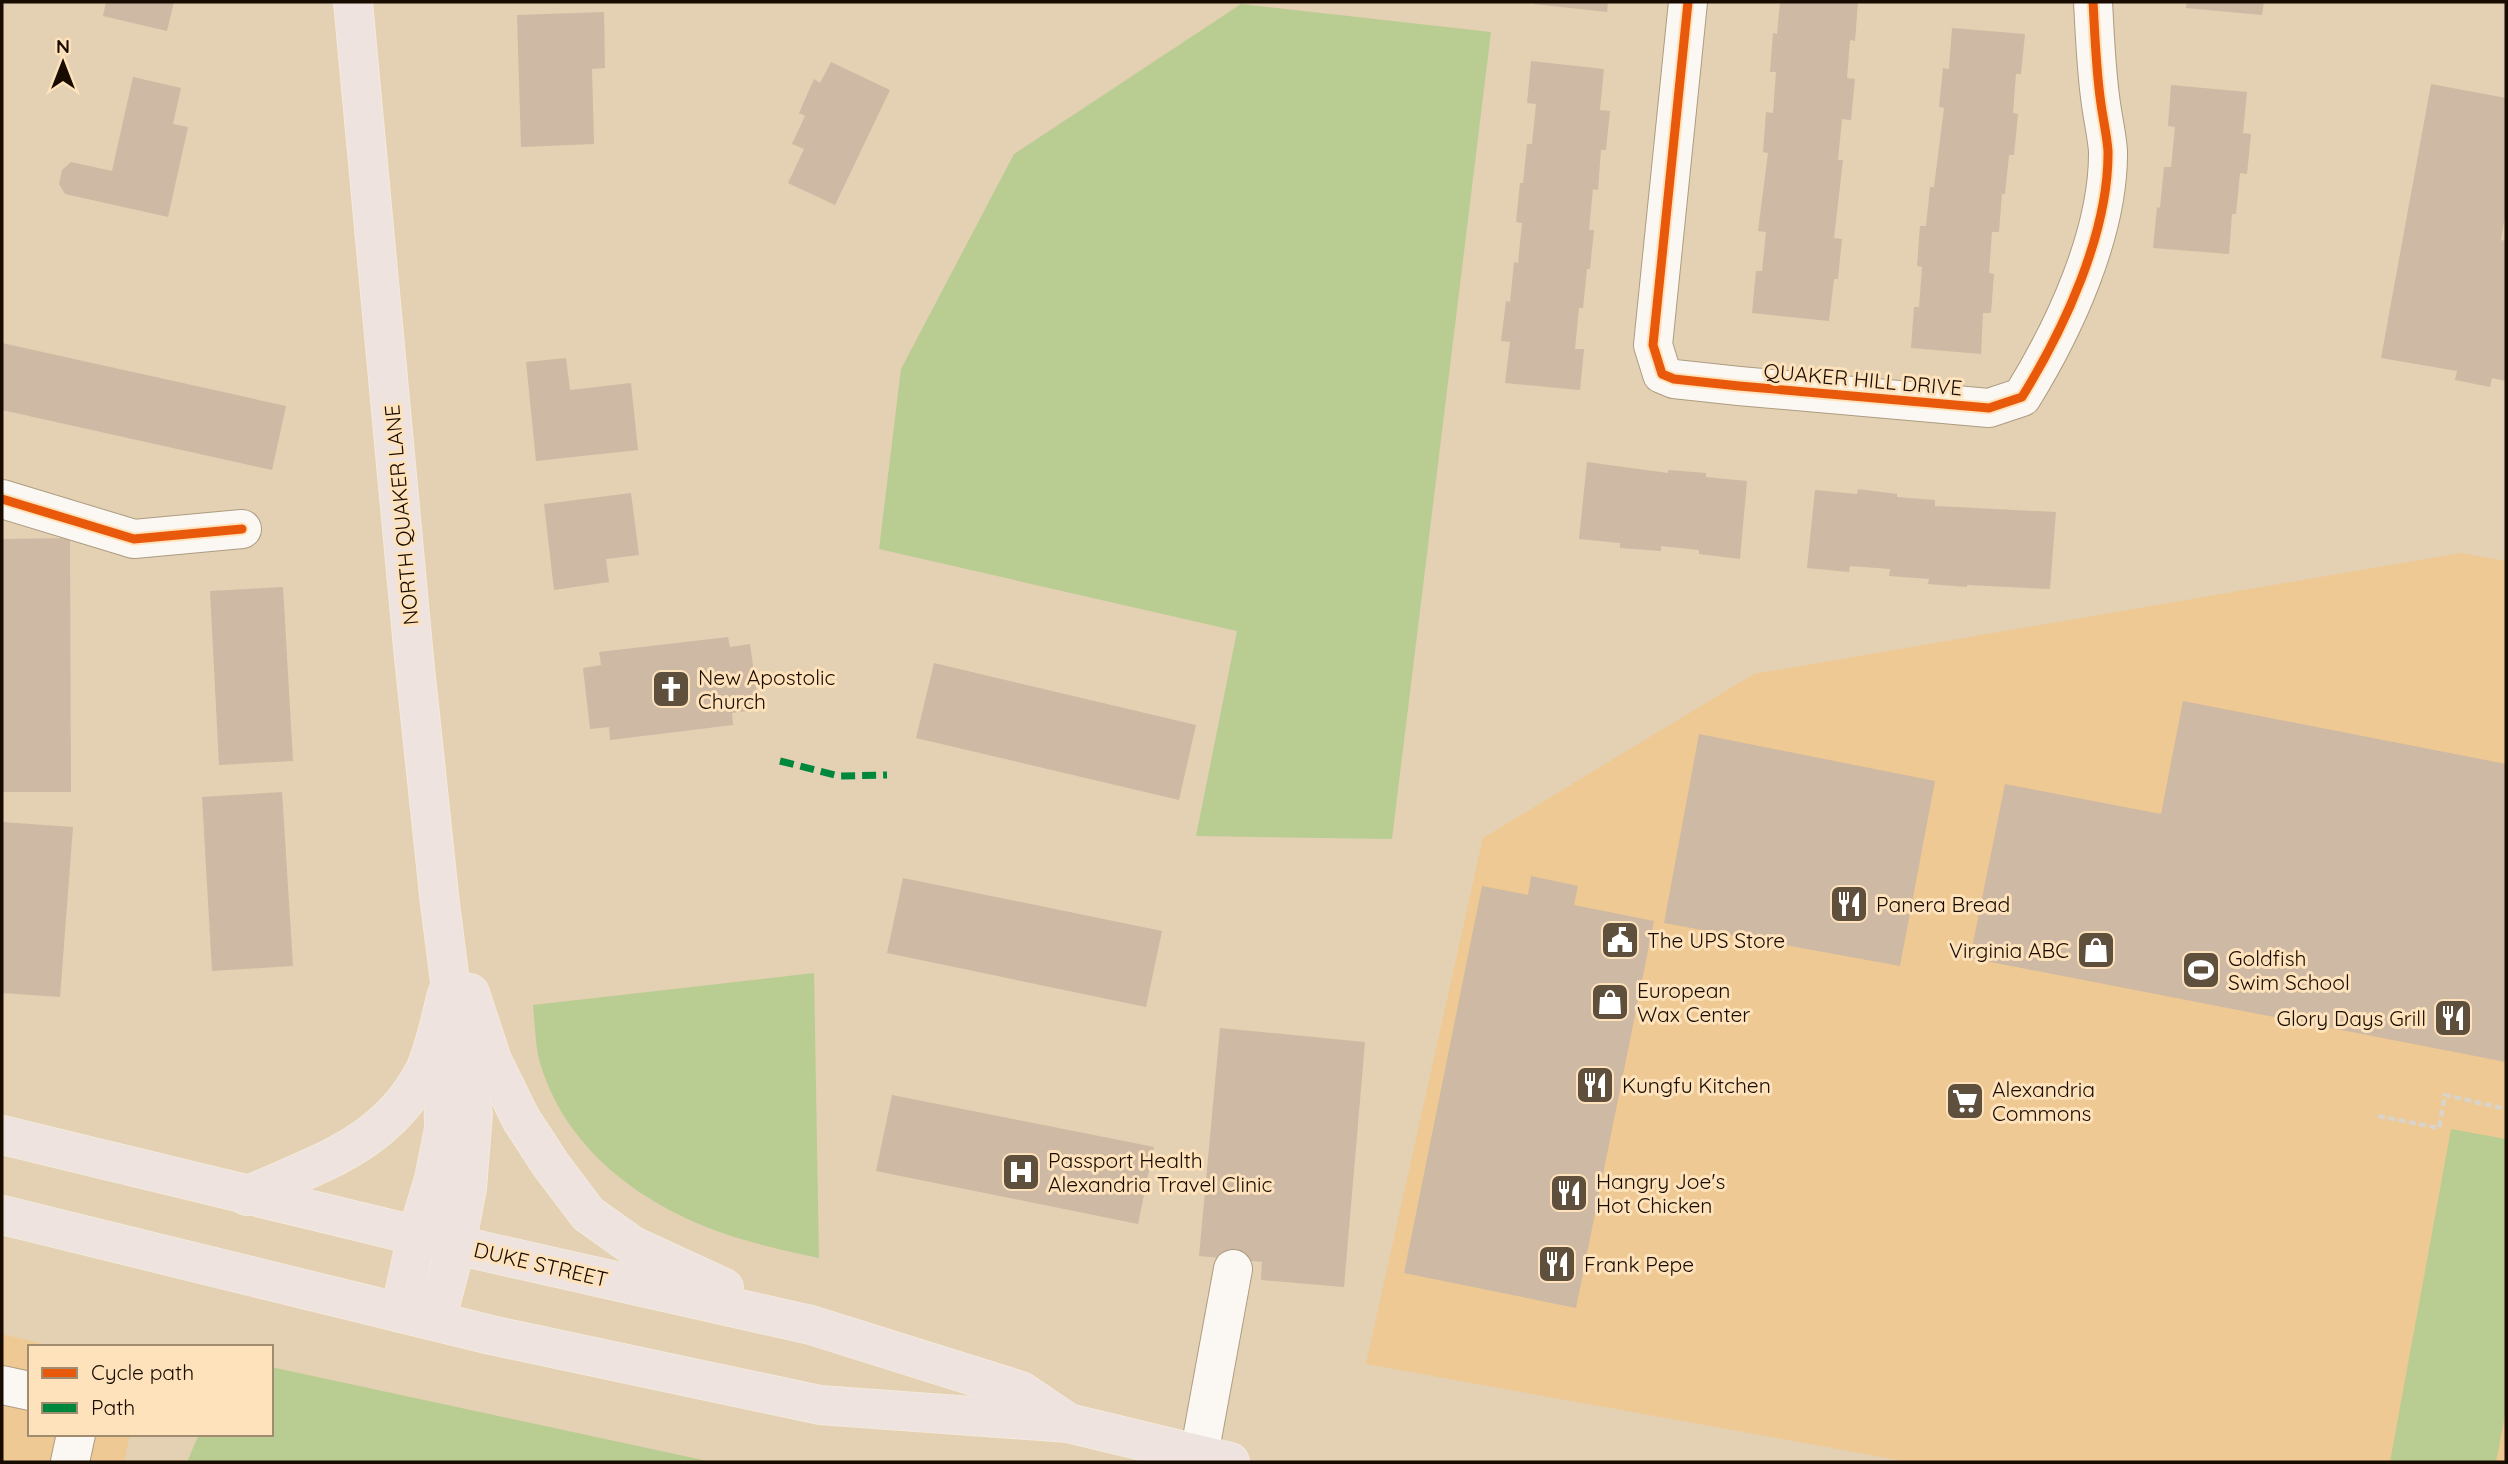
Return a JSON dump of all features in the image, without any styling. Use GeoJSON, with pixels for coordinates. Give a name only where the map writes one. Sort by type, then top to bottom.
{"type":"FeatureCollection","features":[{"type":"Feature","properties":{"kind":"main road","name":"NORTH QUAKER LANE"},"geometry":{"type":"LineString","coordinates":[[353,2],[414,658],[440,904],[456,1028],[473,1114],[470,1168],[456,1245],[436,1321]]}},
{"type":"Feature","properties":{"kind":"main road"},"geometry":{"type":"LineString","coordinates":[[440,904],[492,1060],[509,1096],[551,1166],[588,1214],[633,1246],[811,1325]]}},
{"type":"Feature","properties":{"kind":"main road"},"geometry":{"type":"LineString","coordinates":[[247,1196],[355,1146],[373,1135],[395,1114],[425,1071],[451,982]]}},
{"type":"Feature","properties":{"kind":"main road","name":"NORTH QUAKER LANE"},"geometry":{"type":"LineString","coordinates":[[400,1313],[444,1129],[443,1056],[456,1028]]}},
{"type":"Feature","properties":{"kind":"main road","name":"DUKE STREET"},"geometry":{"type":"LineString","coordinates":[[2,1135],[247,1196],[811,1325],[1021,1391],[1068,1423]]}},
{"type":"Feature","properties":{"kind":"main road","name":"DUKE STREET"},"geometry":{"type":"LineString","coordinates":[[2,1215],[400,1313],[820,1405],[1068,1423],[1222,1460]]}},
{"type":"Feature","properties":{"kind":"street","name":"QUAKER HILL DRIVE"},"geometry":{"type":"LineString","coordinates":[[1688,2],[1653,345],[1662,374],[1674,379],[1739,386],[1989,408],[2022,397],[2043,364],[2092,253],[2103,209],[2108,151],[2100,102],[2093,2]]}},
{"type":"Feature","properties":{"kind":"street"},"geometry":{"type":"LineString","coordinates":[[2,499],[134,539],[242,529]]}},
{"type":"Feature","properties":{"kind":"street"},"geometry":{"type":"LineString","coordinates":[[1222,1460],[1233,1269]]}},
{"type":"Feature","properties":{"kind":"street"},"geometry":{"type":"LineString","coordinates":[[2,1385],[28,1391]]}},
{"type":"Feature","properties":{"kind":"street"},"geometry":{"type":"LineString","coordinates":[[69,1462],[76,1436]]}},
{"type":"Feature","properties":{"kind":"path"},"geometry":{"type":"LineString","coordinates":[[2378,1116],[2438,1128],[2445,1096],[2506,1109]]}},
{"type":"Feature","properties":{"kind":"shaded area","name":"Alexandria Commons"},"geometry":{"type":"Polygon","coordinates":[[[2461,553],[2506,561],[2506,1462],[1910,1462],[1366,1364],[1483,838],[1754,674],[2461,553]]]}},
{"type":"Feature","properties":{"kind":"shaded area"},"geometry":{"type":"Polygon","coordinates":[[[2,1334],[47,1345],[28,1345],[28,1436],[130,1436],[124,1462],[2,1462],[2,1334]]]}},
{"type":"Feature","properties":{"kind":"green space"},"geometry":{"type":"Polygon","coordinates":[[[1241,4],[1491,32],[1392,839],[1196,836],[1237,631],[879,549],[901,369],[1014,154],[1241,4]]]}},
{"type":"Feature","properties":{"kind":"green space"},"geometry":{"type":"Polygon","coordinates":[[[814,973],[819,1258],[751,1242],[708,1228],[646,1196],[618,1176],[592,1152],[571,1126],[553,1096],[538,1056],[533,1005],[814,973]]]}},
{"type":"Feature","properties":{"kind":"green space"},"geometry":{"type":"Polygon","coordinates":[[[2451,1129],[2506,1139],[2506,1410],[2496,1462],[2390,1462],[2451,1129]]]}},
{"type":"Feature","properties":{"kind":"green space"},"geometry":{"type":"Polygon","coordinates":[[[273,1367],[712,1462],[187,1462],[198,1436],[273,1436],[273,1367]]]}},
{"type":"Feature","properties":{"kind":"building"},"geometry":{"type":"Polygon","coordinates":[[[106,2],[174,2],[167,31],[103,16],[106,2]]]}},
{"type":"Feature","properties":{"kind":"building"},"geometry":{"type":"Polygon","coordinates":[[[1534,2],[1608,2],[1607,12],[1534,2]]]}},
{"type":"Feature","properties":{"kind":"building"},"geometry":{"type":"Polygon","coordinates":[[[1780,2],[1858,2],[1855,41],[1850,40],[1847,78],[1855,79],[1851,120],[1842,119],[1838,160],[1843,160],[1834,238],[1842,239],[1838,279],[1834,279],[1829,321],[1752,313],[1756,271],[1762,271],[1766,232],[1758,231],[1768,153],[1763,152],[1766,112],[1773,113],[1776,72],[1770,72],[1773,33],[1777,34],[1780,2]]]}},
{"type":"Feature","properties":{"kind":"building"},"geometry":{"type":"Polygon","coordinates":[[[2187,2],[2264,2],[2262,15],[2186,8],[2187,2]]]}},
{"type":"Feature","properties":{"kind":"building"},"geometry":{"type":"Polygon","coordinates":[[[604,12],[605,68],[592,69],[594,144],[521,147],[517,15],[604,12]]]}},
{"type":"Feature","properties":{"kind":"building"},"geometry":{"type":"Polygon","coordinates":[[[1952,28],[2025,34],[2021,74],[2016,74],[2013,113],[2018,114],[2014,155],[2009,155],[1999,232],[1992,232],[1989,273],[1994,274],[1991,313],[1983,313],[1981,354],[1911,348],[1914,307],[1919,307],[1922,267],[1917,266],[1920,226],[1926,226],[1930,187],[1934,187],[1944,108],[1939,107],[1943,68],[1949,69],[1952,28]]]}},
{"type":"Feature","properties":{"kind":"building"},"geometry":{"type":"Polygon","coordinates":[[[1531,61],[1604,69],[1600,110],[1610,111],[1606,150],[1601,150],[1598,190],[1593,189],[1589,230],[1594,230],[1590,269],[1587,269],[1583,308],[1579,308],[1575,349],[1584,349],[1580,390],[1505,383],[1510,342],[1501,341],[1506,301],[1510,302],[1514,262],[1518,263],[1522,223],[1516,222],[1520,183],[1523,183],[1527,144],[1532,144],[1536,104],[1527,103],[1531,61]]]}},
{"type":"Feature","properties":{"kind":"building"},"geometry":{"type":"Polygon","coordinates":[[[831,62],[890,90],[835,205],[788,183],[804,149],[792,144],[805,116],[799,113],[814,79],[820,83],[831,62]]]}},
{"type":"Feature","properties":{"kind":"building"},"geometry":{"type":"Polygon","coordinates":[[[133,77],[181,88],[173,124],[188,127],[168,217],[65,194],[59,184],[62,170],[71,162],[112,171],[133,77]]]}},
{"type":"Feature","properties":{"kind":"building"},"geometry":{"type":"Polygon","coordinates":[[[2431,84],[2506,98],[2506,209],[2501,240],[2506,241],[2506,381],[2492,378],[2490,387],[2455,380],[2457,371],[2381,358],[2431,84]]]}},
{"type":"Feature","properties":{"kind":"building"},"geometry":{"type":"Polygon","coordinates":[[[2171,85],[2247,92],[2243,133],[2251,134],[2247,174],[2240,173],[2236,214],[2232,214],[2229,254],[2153,248],[2164,167],[2171,167],[2175,127],[2168,126],[2171,85]]]}},
{"type":"Feature","properties":{"kind":"building"},"geometry":{"type":"Polygon","coordinates":[[[2,343],[286,406],[272,470],[2,410],[2,343]]]}},
{"type":"Feature","properties":{"kind":"building"},"geometry":{"type":"Polygon","coordinates":[[[566,358],[570,390],[631,383],[638,450],[536,461],[526,362],[566,358]]]}},
{"type":"Feature","properties":{"kind":"building"},"geometry":{"type":"Polygon","coordinates":[[[1587,462],[1668,473],[1668,470],[1706,473],[1706,477],[1747,481],[1740,559],[1699,554],[1699,550],[1661,546],[1661,551],[1620,548],[1620,543],[1579,539],[1587,462]]]}},
{"type":"Feature","properties":{"kind":"building"},"geometry":{"type":"Polygon","coordinates":[[[1858,489],[1897,494],[1897,497],[1935,500],[1935,506],[2056,512],[2050,589],[1928,584],[1929,579],[1889,576],[1890,569],[1850,566],[1849,572],[1807,568],[1815,490],[1857,494],[1858,489]]]}},
{"type":"Feature","properties":{"kind":"building"},"geometry":{"type":"Polygon","coordinates":[[[631,493],[639,555],[606,559],[609,582],[554,590],[544,504],[631,493]]]}},
{"type":"Feature","properties":{"kind":"building"},"geometry":{"type":"Polygon","coordinates":[[[70,538],[71,792],[2,792],[2,539],[70,538]]]}},
{"type":"Feature","properties":{"kind":"building"},"geometry":{"type":"Polygon","coordinates":[[[283,587],[293,761],[219,765],[210,591],[283,587]]]}},
{"type":"Feature","properties":{"kind":"building","name":"New Apostolic Church"},"geometry":{"type":"Polygon","coordinates":[[[728,637],[730,647],[750,644],[759,709],[732,713],[733,725],[610,740],[609,727],[590,729],[583,668],[601,665],[599,652],[728,637]]]}},
{"type":"Feature","properties":{"kind":"building"},"geometry":{"type":"Polygon","coordinates":[[[934,663],[1196,725],[1179,800],[916,738],[934,663]]]}},
{"type":"Feature","properties":{"kind":"building"},"geometry":{"type":"Polygon","coordinates":[[[2183,701],[2506,764],[2506,1062],[1970,958],[2005,784],[2161,814],[2183,701]]]}},
{"type":"Feature","properties":{"kind":"building"},"geometry":{"type":"Polygon","coordinates":[[[1699,734],[1935,781],[1900,966],[1664,923],[1699,734]]]}},
{"type":"Feature","properties":{"kind":"building"},"geometry":{"type":"Polygon","coordinates":[[[282,792],[293,966],[212,971],[202,797],[282,792]]]}},
{"type":"Feature","properties":{"kind":"building"},"geometry":{"type":"Polygon","coordinates":[[[2,822],[73,827],[60,997],[2,993],[2,822]]]}},
{"type":"Feature","properties":{"kind":"building"},"geometry":{"type":"Polygon","coordinates":[[[1531,876],[1578,886],[1574,905],[1654,921],[1576,1308],[1404,1273],[1482,886],[1528,895],[1531,876]]]}},
{"type":"Feature","properties":{"kind":"building"},"geometry":{"type":"Polygon","coordinates":[[[903,878],[1162,931],[1146,1007],[887,953],[903,878]]]}},
{"type":"Feature","properties":{"kind":"building"},"geometry":{"type":"Polygon","coordinates":[[[1220,1028],[1365,1042],[1344,1287],[1261,1280],[1262,1262],[1199,1256],[1220,1028]]]}},
{"type":"Feature","properties":{"kind":"building"},"geometry":{"type":"Polygon","coordinates":[[[892,1095],[1154,1147],[1138,1224],[876,1171],[892,1095]]]}},
{"type":"Feature","properties":{"kind":"marked path"},"geometry":{"type":"LineString","coordinates":[[780,761],[839,776],[887,775]]}},
{"type":"Feature","properties":{"kind":"cycle path"},"geometry":{"type":"LineString","coordinates":[[1688,2],[1653,345],[1662,374],[1674,379],[1739,386],[1989,408],[2022,397],[2038,370],[2081,279],[2101,214],[2108,151],[2098,78],[2093,2]]}},
{"type":"Feature","properties":{"kind":"cycle path"},"geometry":{"type":"LineString","coordinates":[[2,499],[134,539],[242,529]]}},
{"type":"Feature","properties":{"kind":"place","name":"New Apostolic Church"},"geometry":{"type":"Point","coordinates":[671,689]}},
{"type":"Feature","properties":{"kind":"place","name":"Panera Bread"},"geometry":{"type":"Point","coordinates":[1849,904]}},
{"type":"Feature","properties":{"kind":"place","name":"The UPS Store"},"geometry":{"type":"Point","coordinates":[1620,940]}},
{"type":"Feature","properties":{"kind":"place","name":"Virginia ABC"},"geometry":{"type":"Point","coordinates":[2096,950]}},
{"type":"Feature","properties":{"kind":"place","name":"Goldfish Swim School"},"geometry":{"type":"Point","coordinates":[2201,970]}},
{"type":"Feature","properties":{"kind":"place","name":"European Wax Center"},"geometry":{"type":"Point","coordinates":[1610,1002]}},
{"type":"Feature","properties":{"kind":"place","name":"Glory Days Grill"},"geometry":{"type":"Point","coordinates":[2453,1018]}},
{"type":"Feature","properties":{"kind":"place","name":"Kungfu Kitchen"},"geometry":{"type":"Point","coordinates":[1595,1085]}},
{"type":"Feature","properties":{"kind":"place","name":"Alexandria Commons"},"geometry":{"type":"Point","coordinates":[1965,1101]}},
{"type":"Feature","properties":{"kind":"place","name":"Passport Health Alexandria Travel Clinic"},"geometry":{"type":"Point","coordinates":[1021,1172]}},
{"type":"Feature","properties":{"kind":"place","name":"Hangry Joe's Hot Chicken"},"geometry":{"type":"Point","coordinates":[1569,1193]}},
{"type":"Feature","properties":{"kind":"place","name":"Frank Pepe"},"geometry":{"type":"Point","coordinates":[1557,1264]}}]}
